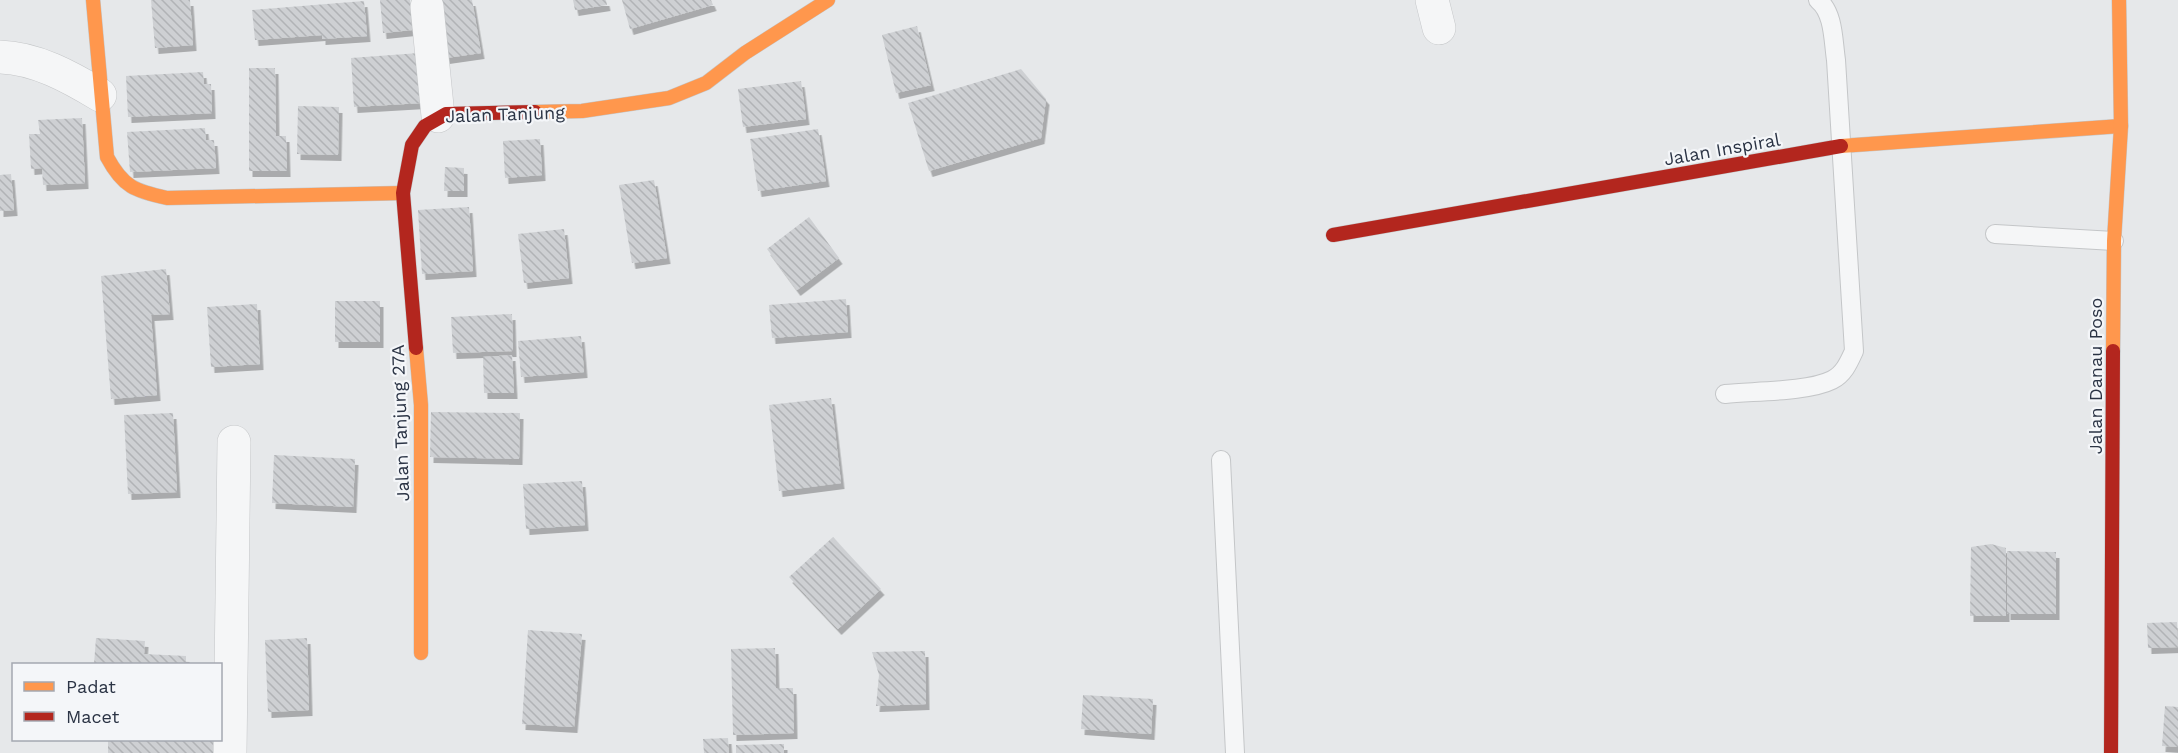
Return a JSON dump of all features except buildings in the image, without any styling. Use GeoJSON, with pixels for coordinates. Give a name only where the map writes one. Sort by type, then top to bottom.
{"type":"FeatureCollection","features":[{"type":"Feature","properties":{"kind":"street"},"geometry":{"type":"LineString","coordinates":[[93,0],[100,95],[108,157],[118,178],[135,191],[167,198],[403,193]]}},
{"type":"Feature","properties":{"kind":"street","name":"Jalan Tanjung"},"geometry":{"type":"LineString","coordinates":[[403,193],[404,171],[412,144],[428,121],[438,116],[501,112],[582,111],[669,98],[706,83],[745,53],[828,0]]}},
{"type":"Feature","properties":{"kind":"street","name":"Jalan Danau Poso"},"geometry":{"type":"LineString","coordinates":[[2111,753],[2114,241],[2121,126],[2120,0]]}},
{"type":"Feature","properties":{"kind":"street"},"geometry":{"type":"LineString","coordinates":[[427,7],[438,116]]}},
{"type":"Feature","properties":{"kind":"street"},"geometry":{"type":"LineString","coordinates":[[0,57],[30,62],[66,75],[100,95]]}},
{"type":"Feature","properties":{"kind":"street","name":"Jalan Inspiral"},"geometry":{"type":"LineString","coordinates":[[1333,235],[1841,146],[2121,126]]}},
{"type":"Feature","properties":{"kind":"street","name":"Jalan Tanjung 27A"},"geometry":{"type":"LineString","coordinates":[[403,193],[421,405],[421,653]]}},
{"type":"Feature","properties":{"kind":"street"},"geometry":{"type":"LineString","coordinates":[[230,753],[234,442]]}},
{"type":"Feature","properties":{"kind":"lane"},"geometry":{"type":"LineString","coordinates":[[1725,394],[1816,385],[1834,379],[1846,368],[1854,351],[1836,60],[1830,19],[1825,5],[1818,0]]}},
{"type":"Feature","properties":{"kind":"lane"},"geometry":{"type":"LineString","coordinates":[[1995,234],[2114,241]]}},
{"type":"Feature","properties":{"kind":"lane"},"geometry":{"type":"LineString","coordinates":[[1221,460],[1235,753]]}},
{"type":"Feature","properties":{"kind":"traffic: slow"},"geometry":{"type":"LineString","coordinates":[[93,0],[107,157],[119,175],[131,186],[146,193],[167,198],[403,193]]}},
{"type":"Feature","properties":{"kind":"traffic: slow"},"geometry":{"type":"LineString","coordinates":[[535,112],[582,111],[669,98],[706,83],[745,53],[828,0]]}},
{"type":"Feature","properties":{"kind":"traffic: slow"},"geometry":{"type":"LineString","coordinates":[[2113,351],[2114,241],[2121,126],[2119,0]]}},
{"type":"Feature","properties":{"kind":"traffic: slow"},"geometry":{"type":"LineString","coordinates":[[1841,146],[2121,126]]}},
{"type":"Feature","properties":{"kind":"traffic: slow"},"geometry":{"type":"LineString","coordinates":[[416,348],[421,405],[421,653]]}},
{"type":"Feature","properties":{"kind":"traffic: jam"},"geometry":{"type":"LineString","coordinates":[[416,348],[403,193],[412,145],[425,126],[446,114],[535,112]]}},
{"type":"Feature","properties":{"kind":"traffic: jam"},"geometry":{"type":"LineString","coordinates":[[1333,235],[1841,146]]}},
{"type":"Feature","properties":{"kind":"traffic: jam"},"geometry":{"type":"LineString","coordinates":[[2111,753],[2113,351]]}}]}
